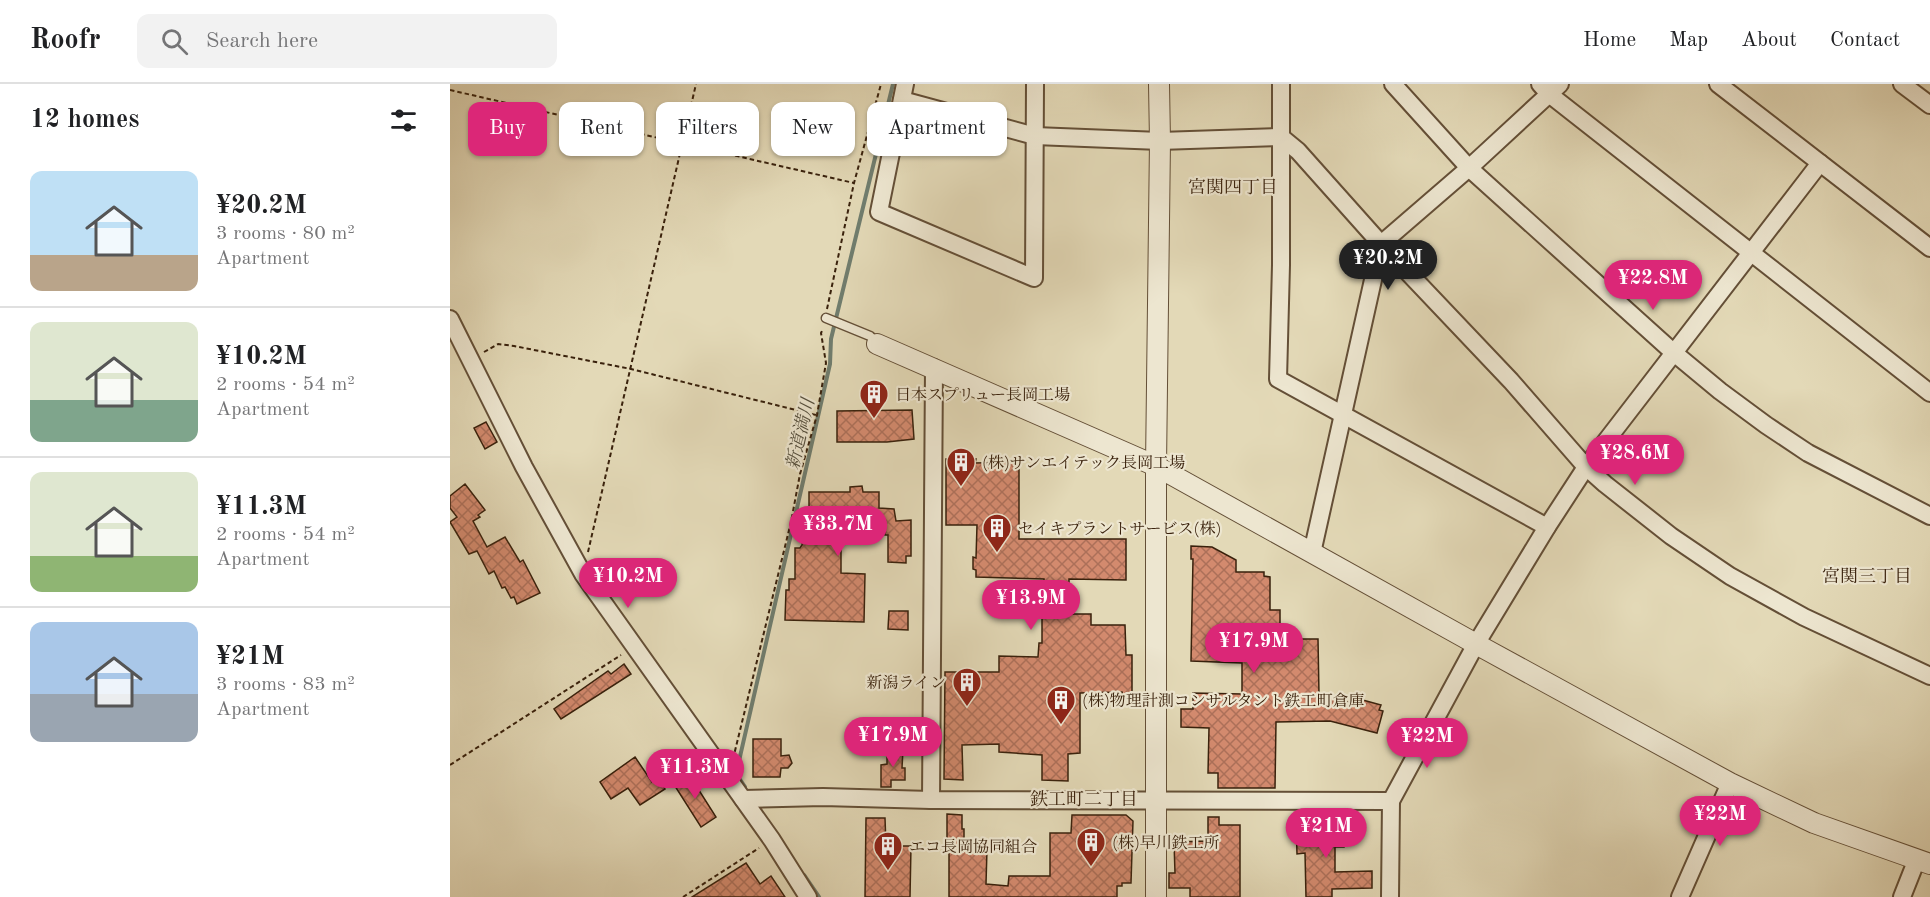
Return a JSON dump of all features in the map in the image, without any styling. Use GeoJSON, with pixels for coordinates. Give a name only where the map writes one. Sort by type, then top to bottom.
{"type":"FeatureCollection","features":[{"type":"Feature","properties":{"kind":"street"},"geometry":{"type":"LineString","coordinates":[[1035,84],[1035,136],[1034,278],[879,212],[903,92],[1035,136],[1160,141],[1281,137],[1298,151],[1381,244],[1511,381],[1586,467],[1605,484],[1671,536],[1730,576],[1804,617],[1930,676]]}},
{"type":"Feature","properties":{"kind":"street"},"geometry":{"type":"LineString","coordinates":[[1156,897],[1154,801],[1159,84]]}},
{"type":"Feature","properties":{"kind":"street"},"geometry":{"type":"LineString","coordinates":[[1281,84],[1281,265],[1278,379],[1546,527]]}},
{"type":"Feature","properties":{"kind":"street"},"geometry":{"type":"LineString","coordinates":[[1394,84],[1469,168],[1673,352],[1739,405],[1808,453],[1930,516]]}},
{"type":"Feature","properties":{"kind":"street"},"geometry":{"type":"LineString","coordinates":[[1718,84],[1930,248]]}},
{"type":"Feature","properties":{"kind":"street"},"geometry":{"type":"LineString","coordinates":[[1902,84],[1930,105]]}},
{"type":"Feature","properties":{"kind":"street"},"geometry":{"type":"LineString","coordinates":[[1312,553],[1381,244],[1469,168],[1549,87],[1750,252],[1930,393]]}},
{"type":"Feature","properties":{"kind":"street"},"geometry":{"type":"LineString","coordinates":[[1390,897],[1391,801],[1476,644],[1546,527],[1586,467],[1820,163]]}},
{"type":"Feature","properties":{"kind":"street"},"geometry":{"type":"LineString","coordinates":[[450,319],[524,467],[583,574],[772,840],[808,897]]}},
{"type":"Feature","properties":{"kind":"street"},"geometry":{"type":"LineString","coordinates":[[877,344],[1156,466],[1730,783],[1814,823],[1923,861],[1902,897]]}},
{"type":"Feature","properties":{"kind":"street"},"geometry":{"type":"LineString","coordinates":[[932,800],[934,368]]}},
{"type":"Feature","properties":{"kind":"street"},"geometry":{"type":"LineString","coordinates":[[1680,897],[1730,783]]}},
{"type":"Feature","properties":{"kind":"street"},"geometry":{"type":"LineString","coordinates":[[743,799],[823,797],[932,800],[1391,801]]}},
{"type":"Feature","properties":{"kind":"lane"},"geometry":{"type":"LineString","coordinates":[[827,318],[870,336],[877,344]]}},
{"type":"Feature","properties":{"kind":"path"},"geometry":{"type":"LineString","coordinates":[[692,102],[696,84]]}},
{"type":"Feature","properties":{"kind":"path"},"geometry":{"type":"LineString","coordinates":[[726,775],[731,766],[786,544],[800,474],[817,415],[826,363],[821,333],[827,318],[854,183],[881,84]]}},
{"type":"Feature","properties":{"kind":"path"},"geometry":{"type":"LineString","coordinates":[[450,90],[656,136]]}},
{"type":"Feature","properties":{"kind":"path"},"geometry":{"type":"LineString","coordinates":[[583,574],[679,156]]}},
{"type":"Feature","properties":{"kind":"path"},"geometry":{"type":"LineString","coordinates":[[741,156],[854,183]]}},
{"type":"Feature","properties":{"kind":"path"},"geometry":{"type":"LineString","coordinates":[[473,362],[492,347],[507,344],[631,369],[817,415]]}},
{"type":"Feature","properties":{"kind":"path"},"geometry":{"type":"LineString","coordinates":[[450,765],[634,647]]}},
{"type":"Feature","properties":{"kind":"path"},"geometry":{"type":"LineString","coordinates":[[683,897],[772,840]]}},
{"type":"Feature","properties":{"kind":"building","name":"日本スプリュー長岡工場"},"geometry":{"type":"Polygon","coordinates":[[[912,410],[914,439],[887,442],[837,442],[837,411],[912,410]]]}},
{"type":"Feature","properties":{"kind":"building"},"geometry":{"type":"Polygon","coordinates":[[[486,422],[497,442],[485,449],[474,428],[486,422]]]}},
{"type":"Feature","properties":{"kind":"building"},"geometry":{"type":"Polygon","coordinates":[[[946,459],[976,459],[975,463],[1019,462],[1019,539],[1126,539],[1126,580],[1069,579],[1069,614],[1091,614],[1091,625],[1125,625],[1126,655],[1132,655],[1132,695],[1123,696],[1122,692],[1080,693],[1080,753],[1068,754],[1068,781],[1042,780],[1042,755],[999,752],[999,744],[962,745],[963,780],[944,779],[945,672],[999,672],[999,656],[1038,657],[1039,643],[1042,643],[1042,616],[1045,616],[1044,579],[976,577],[973,557],[976,558],[977,525],[946,525],[946,459]]]}},
{"type":"Feature","properties":{"kind":"building"},"geometry":{"type":"Polygon","coordinates":[[[465,484],[485,510],[473,521],[487,547],[505,537],[520,562],[523,560],[540,593],[517,604],[505,587],[502,588],[494,571],[489,574],[477,551],[469,554],[450,522],[457,517],[450,508],[450,496],[465,484]]]}},
{"type":"Feature","properties":{"kind":"building"},"geometry":{"type":"Polygon","coordinates":[[[862,486],[863,492],[879,492],[879,508],[894,509],[896,521],[911,520],[911,556],[906,556],[906,563],[888,562],[888,535],[885,535],[884,523],[841,521],[841,573],[865,574],[864,622],[785,620],[786,590],[789,590],[789,579],[795,579],[795,548],[800,548],[802,545],[804,529],[809,529],[809,492],[850,492],[850,487],[862,486]]]}},
{"type":"Feature","properties":{"kind":"building"},"geometry":{"type":"Polygon","coordinates":[[[1191,546],[1212,547],[1236,560],[1236,572],[1264,572],[1264,576],[1270,577],[1270,610],[1280,610],[1280,632],[1297,632],[1297,639],[1318,639],[1319,694],[1358,705],[1359,699],[1381,705],[1379,710],[1383,711],[1377,733],[1330,721],[1276,722],[1275,788],[1218,788],[1218,773],[1208,773],[1209,728],[1181,727],[1181,709],[1193,709],[1193,693],[1242,694],[1242,663],[1191,661],[1193,559],[1191,559],[1191,546]]]}},
{"type":"Feature","properties":{"kind":"building"},"geometry":{"type":"Polygon","coordinates":[[[889,611],[908,611],[908,630],[888,629],[889,611]]]}},
{"type":"Feature","properties":{"kind":"building"},"geometry":{"type":"Polygon","coordinates":[[[624,664],[631,674],[561,719],[554,709],[608,671],[611,674],[624,664]]]}},
{"type":"Feature","properties":{"kind":"building"},"geometry":{"type":"Polygon","coordinates":[[[753,739],[781,739],[781,756],[789,755],[792,763],[788,768],[781,768],[780,777],[753,777],[753,739]]]}},
{"type":"Feature","properties":{"kind":"building"},"geometry":{"type":"Polygon","coordinates":[[[887,749],[903,749],[902,768],[905,768],[905,780],[891,780],[891,787],[881,787],[881,765],[887,764],[887,749]]]}},
{"type":"Feature","properties":{"kind":"building"},"geometry":{"type":"Polygon","coordinates":[[[635,757],[652,782],[658,778],[665,789],[640,805],[628,788],[611,799],[600,782],[635,757]]]}},
{"type":"Feature","properties":{"kind":"building"},"geometry":{"type":"Polygon","coordinates":[[[688,773],[716,817],[701,827],[673,783],[688,773]]]}},
{"type":"Feature","properties":{"kind":"building"},"geometry":{"type":"Polygon","coordinates":[[[947,814],[962,815],[964,849],[987,849],[986,884],[1008,886],[1009,876],[1050,876],[1050,833],[1071,833],[1072,815],[1126,815],[1133,821],[1131,883],[1122,883],[1122,886],[1117,886],[1117,897],[949,897],[947,814]]]}},
{"type":"Feature","properties":{"kind":"building"},"geometry":{"type":"Polygon","coordinates":[[[1208,817],[1219,817],[1219,825],[1240,825],[1240,897],[1190,897],[1190,888],[1169,888],[1169,873],[1175,873],[1174,842],[1208,841],[1208,817]]]}},
{"type":"Feature","properties":{"kind":"building","name":"エコ長岡協同組合"},"geometry":{"type":"Polygon","coordinates":[[[866,818],[885,818],[886,846],[911,846],[910,897],[865,897],[866,818]]]}},
{"type":"Feature","properties":{"kind":"building"},"geometry":{"type":"Polygon","coordinates":[[[1343,820],[1344,847],[1335,847],[1335,872],[1372,871],[1372,888],[1332,889],[1332,897],[1306,897],[1305,853],[1297,854],[1296,821],[1343,820]]]}},
{"type":"Feature","properties":{"kind":"building"},"geometry":{"type":"Polygon","coordinates":[[[746,863],[760,884],[771,876],[785,897],[692,897],[746,863]]]}},
{"type":"Feature","properties":{"kind":"waterway","name":"新道満川"},"geometry":{"type":"LineString","coordinates":[[745,787],[736,774],[830,364],[831,339],[893,84]]}},
{"type":"Feature","properties":{"kind":"waterway"},"geometry":{"type":"LineString","coordinates":[[804,875],[819,897]]}},
{"type":"Feature","properties":{"kind":"place","name":"日本スプリュー長岡工場"},"geometry":{"type":"Point","coordinates":[874,420]}},
{"type":"Feature","properties":{"kind":"place","name":"(株)サンエイテック長岡工場"},"geometry":{"type":"Point","coordinates":[961,488]}},
{"type":"Feature","properties":{"kind":"place","name":"セイキプラントサービス(株)"},"geometry":{"type":"Point","coordinates":[997,554]}},
{"type":"Feature","properties":{"kind":"place","name":"新潟ライン"},"geometry":{"type":"Point","coordinates":[967,708]}},
{"type":"Feature","properties":{"kind":"place","name":"(株)物理計測コンサルタント鉄工町倉庫"},"geometry":{"type":"Point","coordinates":[1061,726]}},
{"type":"Feature","properties":{"kind":"place","name":"(株)早川鉄工所"},"geometry":{"type":"Point","coordinates":[1091,868]}},
{"type":"Feature","properties":{"kind":"place","name":"エコ長岡協同組合"},"geometry":{"type":"Point","coordinates":[888,872]}},
{"type":"Feature","properties":{"kind":"district","name":"宮関四丁目"},"geometry":{"type":"Point","coordinates":[1233,187]}},
{"type":"Feature","properties":{"kind":"district","name":"宮関三丁目"},"geometry":{"type":"Point","coordinates":[1867,576]}},
{"type":"Feature","properties":{"kind":"district","name":"鉄工町二丁目"},"geometry":{"type":"Point","coordinates":[1084,799]}}]}
